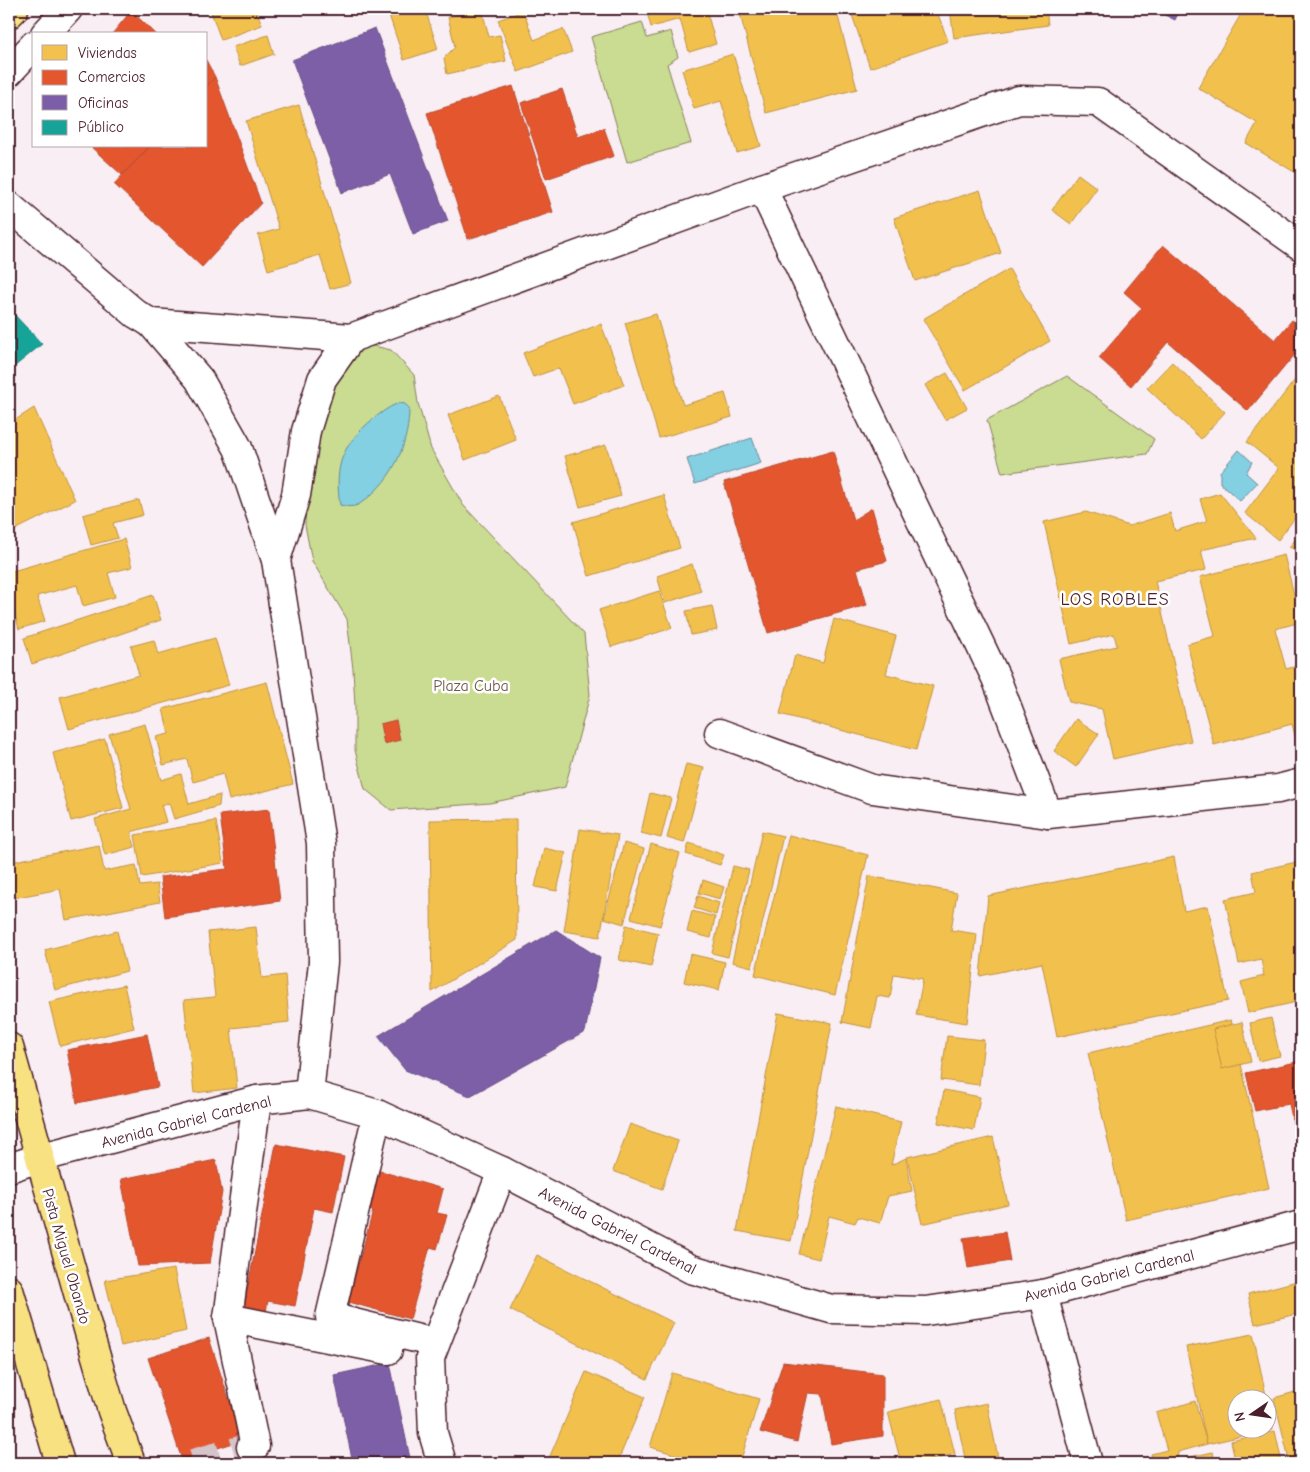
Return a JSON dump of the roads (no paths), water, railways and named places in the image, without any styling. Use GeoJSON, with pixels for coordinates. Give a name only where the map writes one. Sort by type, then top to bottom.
{"type":"FeatureCollection","features":[{"type":"Feature","properties":{"kind":"main road"},"geometry":{"type":"LineString","coordinates":[[9,14],[14,9]]}},
{"type":"Feature","properties":{"kind":"main road","name":"Pista Miguel Obando"},"geometry":{"type":"LineString","coordinates":[[9,1047],[112,1411],[131,1463]]}},
{"type":"Feature","properties":{"kind":"main road"},"geometry":{"type":"LineString","coordinates":[[9,1290],[60,1463]]}},
{"type":"Feature","properties":{"kind":"street"},"geometry":{"type":"LineString","coordinates":[[47,32],[68,9]]}},
{"type":"Feature","properties":{"kind":"street"},"geometry":{"type":"LineString","coordinates":[[9,72],[32,48]]}},
{"type":"Feature","properties":{"kind":"street"},"geometry":{"type":"LineString","coordinates":[[151,323],[351,338],[762,188],[1019,100],[1098,102],[1301,245]]}},
{"type":"Feature","properties":{"kind":"street"},"geometry":{"type":"LineString","coordinates":[[762,188],[996,678],[1048,814]]}},
{"type":"Feature","properties":{"kind":"street"},"geometry":{"type":"LineString","coordinates":[[9,206],[136,314],[151,323],[199,379],[238,448],[276,560],[322,843],[324,962],[309,1094]]}},
{"type":"Feature","properties":{"kind":"street"},"geometry":{"type":"LineString","coordinates":[[276,560],[296,495],[306,431],[322,379],[351,338]]}},
{"type":"Feature","properties":{"kind":"street"},"geometry":{"type":"LineString","coordinates":[[719,733],[872,789],[1048,814],[1278,789],[1301,783]]}},
{"type":"Feature","properties":{"kind":"street","name":"Avenida Gabriel Cardenal"},"geometry":{"type":"LineString","coordinates":[[9,1168],[39,1158],[256,1100],[309,1094],[377,1114],[502,1172],[691,1269],[831,1309],[926,1311],[1043,1294],[1301,1225]]}},
{"type":"Feature","properties":{"kind":"street"},"geometry":{"type":"LineString","coordinates":[[251,1447],[255,1446],[228,1318],[256,1100]]}},
{"type":"Feature","properties":{"kind":"street"},"geometry":{"type":"LineString","coordinates":[[377,1114],[330,1317],[433,1351]]}},
{"type":"Feature","properties":{"kind":"street"},"geometry":{"type":"LineString","coordinates":[[442,1463],[433,1433],[433,1351],[502,1172]]}},
{"type":"Feature","properties":{"kind":"street"},"geometry":{"type":"LineString","coordinates":[[1043,1294],[1088,1463]]}},
{"type":"Feature","properties":{"kind":"street"},"geometry":{"type":"LineString","coordinates":[[228,1318],[433,1351]]}},
{"type":"Feature","properties":{"kind":"water"},"geometry":{"type":"Polygon","coordinates":[[[400,403],[405,404],[409,408],[407,432],[394,467],[380,486],[363,501],[354,506],[340,505],[338,478],[347,447],[373,419],[390,407],[400,403]]]}},
{"type":"Feature","properties":{"kind":"water"},"geometry":{"type":"Polygon","coordinates":[[[752,438],[761,463],[695,484],[687,459],[752,438]]]}},
{"type":"Feature","properties":{"kind":"water"},"geometry":{"type":"Polygon","coordinates":[[[1239,450],[1252,462],[1246,473],[1257,483],[1240,501],[1220,483],[1220,472],[1239,450]]]}},
{"type":"Feature","properties":{"kind":"tunnel"},"geometry":{"type":"LineString","coordinates":[[193,1463],[251,1447]]}},
{"type":"Feature","properties":{"kind":"district","name":"LOS ROBLES"},"geometry":{"type":"Point","coordinates":[1115,599]}},
{"type":"Feature","properties":{"kind":"park label","name":"Plaza Cuba"},"geometry":{"type":"Point","coordinates":[471,685]}}]}
